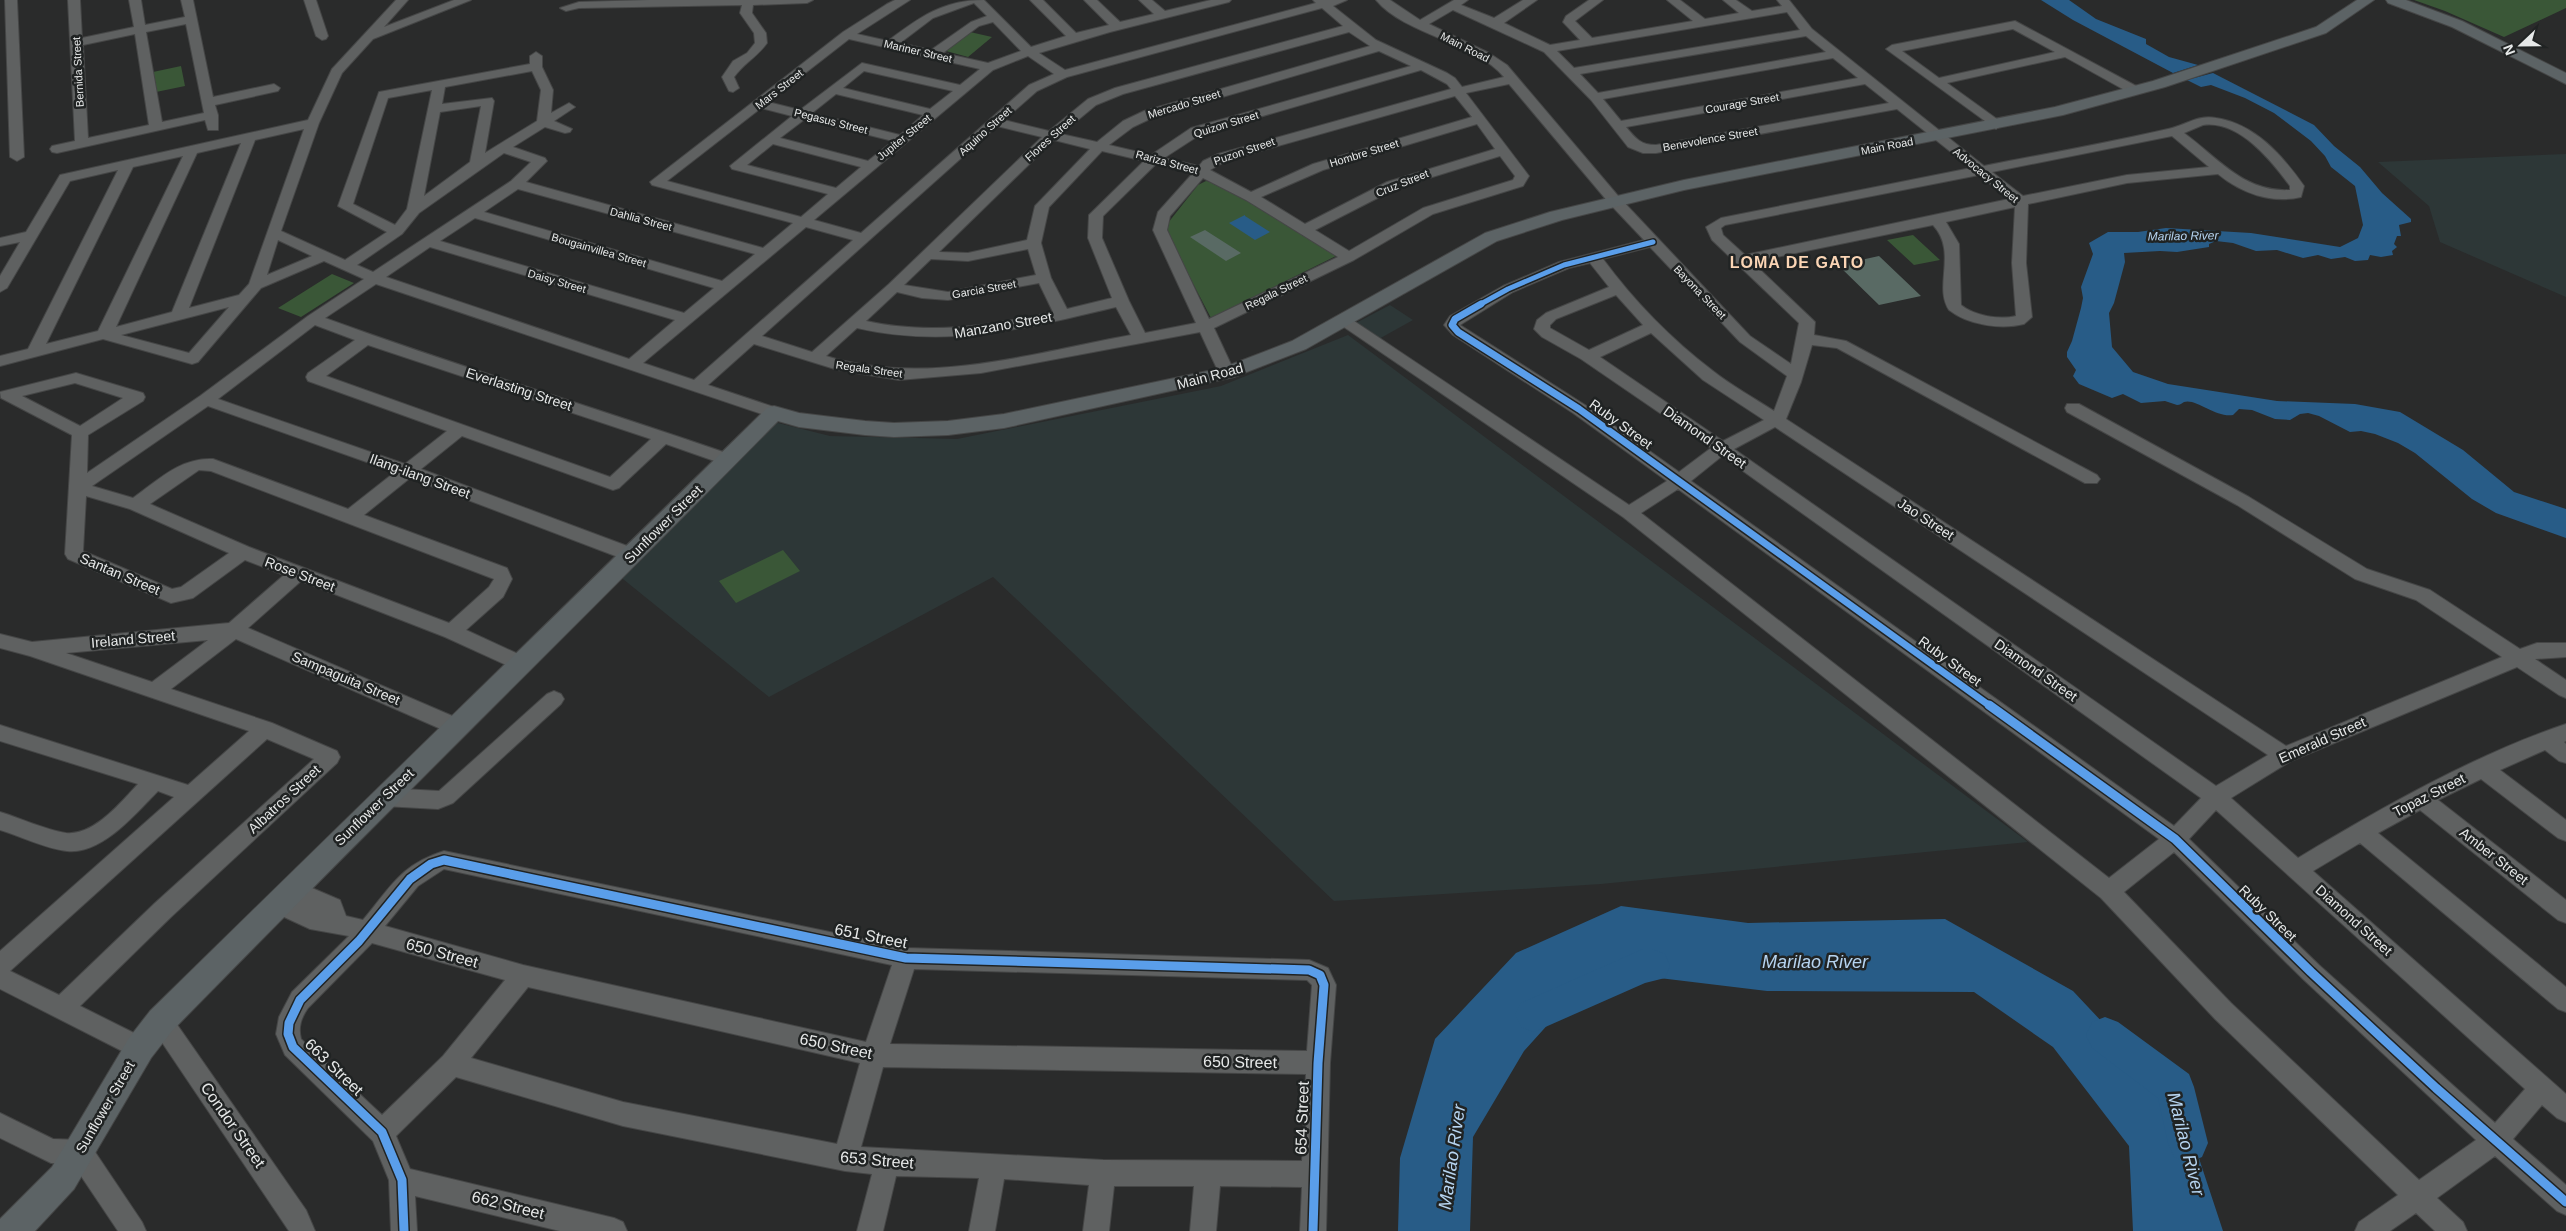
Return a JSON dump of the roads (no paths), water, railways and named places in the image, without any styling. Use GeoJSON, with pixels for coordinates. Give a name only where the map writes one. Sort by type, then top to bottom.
{"type":"FeatureCollection","features":[{"type":"Feature","properties":{"kind":"main road","name":"Main Road"},"geometry":{"type":"LineString","coordinates":[[774,413],[808,422],[865,428],[903,430],[948,428],[1004,421],[1227,373],[1275,356],[1491,237],[1614,200],[2057,112],[2217,66],[2321,30],[2368,0]]}},
{"type":"Feature","properties":{"kind":"main road"},"geometry":{"type":"LineString","coordinates":[[2392,0],[2457,24],[2566,78]]}},
{"type":"Feature","properties":{"kind":"main road","name":"Sunflower Street"},"geometry":{"type":"LineString","coordinates":[[12,1231],[63,1178],[140,1048],[161,1022],[284,896],[522,664],[774,413]]}},
{"type":"Feature","properties":{"kind":"street"},"geometry":{"type":"LineString","coordinates":[[0,161],[22,156],[11,0]]}},
{"type":"Feature","properties":{"kind":"street","name":"Bernida Street"},"geometry":{"type":"LineString","coordinates":[[74,0],[82,143]]}},
{"type":"Feature","properties":{"kind":"street"},"geometry":{"type":"LineString","coordinates":[[135,0],[156,127]]}},
{"type":"Feature","properties":{"kind":"street"},"geometry":{"type":"LineString","coordinates":[[187,0],[211,115]]}},
{"type":"Feature","properties":{"kind":"street"},"geometry":{"type":"LineString","coordinates":[[310,0],[322,36]]}},
{"type":"Feature","properties":{"kind":"street"},"geometry":{"type":"LineString","coordinates":[[104,335],[192,359],[256,285],[313,123],[336,72],[364,39],[402,0]]}},
{"type":"Feature","properties":{"kind":"street"},"geometry":{"type":"LineString","coordinates":[[364,39],[415,14],[464,0]]}},
{"type":"Feature","properties":{"kind":"street"},"geometry":{"type":"LineString","coordinates":[[566,8],[580,2],[808,0]]}},
{"type":"Feature","properties":{"kind":"street"},"geometry":{"type":"LineString","coordinates":[[873,0],[891,6]]}},
{"type":"Feature","properties":{"kind":"street","name":"Mars Street"},"geometry":{"type":"LineString","coordinates":[[657,182],[847,35],[891,6],[904,0]]}},
{"type":"Feature","properties":{"kind":"street"},"geometry":{"type":"LineString","coordinates":[[890,45],[929,16],[972,0]]}},
{"type":"Feature","properties":{"kind":"street"},"geometry":{"type":"LineString","coordinates":[[976,0],[1028,51],[1063,74]]}},
{"type":"Feature","properties":{"kind":"street"},"geometry":{"type":"LineString","coordinates":[[1036,0],[1073,38]]}},
{"type":"Feature","properties":{"kind":"street"},"geometry":{"type":"LineString","coordinates":[[1090,0],[1117,26]]}},
{"type":"Feature","properties":{"kind":"street"},"geometry":{"type":"LineString","coordinates":[[1145,0],[1162,15]]}},
{"type":"Feature","properties":{"kind":"street","name":"Jupiter Street"},"geometry":{"type":"LineString","coordinates":[[631,365],[767,253],[837,192],[990,68],[1028,51],[1206,2],[1225,0]]}},
{"type":"Feature","properties":{"kind":"street","name":"Aquino Street"},"geometry":{"type":"LineString","coordinates":[[697,386],[1033,88],[1063,74],[1321,2],[1341,0]]}},
{"type":"Feature","properties":{"kind":"street","name":"Main Road"},"geometry":{"type":"LineString","coordinates":[[1382,0],[1420,25],[1485,56],[1514,79],[1614,200]]}},
{"type":"Feature","properties":{"kind":"street"},"geometry":{"type":"LineString","coordinates":[[1495,23],[1531,0]]}},
{"type":"Feature","properties":{"kind":"street"},"geometry":{"type":"LineString","coordinates":[[1589,42],[1570,22],[1570,18],[1597,0]]}},
{"type":"Feature","properties":{"kind":"street"},"geometry":{"type":"LineString","coordinates":[[1674,0],[1701,22]]}},
{"type":"Feature","properties":{"kind":"street"},"geometry":{"type":"LineString","coordinates":[[1730,0],[1748,14]]}},
{"type":"Feature","properties":{"kind":"street"},"geometry":{"type":"LineString","coordinates":[[733,88],[728,78],[737,64],[751,56],[761,43],[760,33],[746,13],[748,2]]}},
{"type":"Feature","properties":{"kind":"street","name":"Regala Street"},"geometry":{"type":"LineString","coordinates":[[751,338],[838,365],[899,375],[981,368],[1206,326],[1349,257],[1428,211],[1518,183],[1522,176],[1458,90],[1438,73],[1381,48],[1349,28],[1321,2]]}},
{"type":"Feature","properties":{"kind":"street"},"geometry":{"type":"LineString","coordinates":[[1420,25],[1458,3]]}},
{"type":"Feature","properties":{"kind":"street","name":"Benevolence Street"},"geometry":{"type":"LineString","coordinates":[[1458,3],[1548,49],[1595,97],[1633,144],[1643,149],[1656,150],[1898,105]]}},
{"type":"Feature","properties":{"kind":"street"},"geometry":{"type":"LineString","coordinates":[[1548,49],[1748,14],[1787,4]]}},
{"type":"Feature","properties":{"kind":"street","name":"Advocacy Street"},"geometry":{"type":"LineString","coordinates":[[1787,4],[1808,32],[2021,202],[2023,213],[2019,244],[2019,280],[2024,317],[2019,321],[1972,317],[1961,314],[1954,306],[1951,275],[1954,250],[1952,240],[1936,219]]}},
{"type":"Feature","properties":{"kind":"street"},"geometry":{"type":"LineString","coordinates":[[933,55],[975,24],[994,18]]}},
{"type":"Feature","properties":{"kind":"street"},"geometry":{"type":"LineString","coordinates":[[76,43],[191,19]]}},
{"type":"Feature","properties":{"kind":"street"},"geometry":{"type":"LineString","coordinates":[[1996,125],[1892,49],[2015,25],[2134,90]]}},
{"type":"Feature","properties":{"kind":"street","name":"Flores Street"},"geometry":{"type":"LineString","coordinates":[[814,359],[894,287],[1052,134],[1092,102],[1119,91],[1349,28]]}},
{"type":"Feature","properties":{"kind":"street"},"geometry":{"type":"LineString","coordinates":[[1572,72],[1808,32]]}},
{"type":"Feature","properties":{"kind":"street","name":"Mariner Street"},"geometry":{"type":"LineString","coordinates":[[847,35],[990,68]]}},
{"type":"Feature","properties":{"kind":"street","name":"Mercado Street"},"geometry":{"type":"LineString","coordinates":[[1062,315],[1044,278],[1034,243],[1042,206],[1100,146],[1128,124],[1149,114],[1381,48]]}},
{"type":"Feature","properties":{"kind":"street"},"geometry":{"type":"LineString","coordinates":[[1595,97],[1834,54]]}},
{"type":"Feature","properties":{"kind":"street"},"geometry":{"type":"LineString","coordinates":[[1937,82],[2066,54]]}},
{"type":"Feature","properties":{"kind":"street"},"geometry":{"type":"LineString","coordinates":[[0,62],[14,58]]}},
{"type":"Feature","properties":{"kind":"street"},"geometry":{"type":"LineString","coordinates":[[397,231],[345,206],[383,94],[439,85],[536,61],[547,90],[544,122]]}},
{"type":"Feature","properties":{"kind":"street","name":"Quizon Street"},"geometry":{"type":"LineString","coordinates":[[1140,338],[1121,301],[1095,238],[1096,215],[1155,158],[1178,140],[1196,131],[1423,66]]}},
{"type":"Feature","properties":{"kind":"street"},"geometry":{"type":"LineString","coordinates":[[837,192],[737,166],[862,67],[963,89]]}},
{"type":"Feature","properties":{"kind":"street","name":"Puzon Street"},"geometry":{"type":"LineString","coordinates":[[1227,373],[1160,230],[1163,215],[1201,171],[1208,164],[1248,149],[1458,90],[1514,79]]}},
{"type":"Feature","properties":{"kind":"street","name":"Courage Street"},"geometry":{"type":"LineString","coordinates":[[1618,125],[1866,80]]}},
{"type":"Feature","properties":{"kind":"street"},"geometry":{"type":"LineString","coordinates":[[414,210],[439,85]]}},
{"type":"Feature","properties":{"kind":"street"},"geometry":{"type":"LineString","coordinates":[[56,148],[211,115],[274,88]]}},
{"type":"Feature","properties":{"kind":"street"},"geometry":{"type":"LineString","coordinates":[[834,90],[933,114]]}},
{"type":"Feature","properties":{"kind":"street"},"geometry":{"type":"LineString","coordinates":[[435,110],[488,101],[476,164]]}},
{"type":"Feature","properties":{"kind":"street","name":"Pegasus Street"},"geometry":{"type":"LineString","coordinates":[[760,104],[902,139]]}},
{"type":"Feature","properties":{"kind":"street"},"geometry":{"type":"LineString","coordinates":[[346,266],[397,231],[414,210],[476,164],[569,107]]}},
{"type":"Feature","properties":{"kind":"street","name":"Hombre Street"},"geometry":{"type":"LineString","coordinates":[[1251,196],[1318,167],[1480,118]]}},
{"type":"Feature","properties":{"kind":"street"},"geometry":{"type":"LineString","coordinates":[[1629,513],[1679,481],[1722,448],[1776,420],[1781,415],[1795,374],[1805,339],[1807,322],[1717,237],[1713,227],[1721,222],[2174,132],[2205,121],[2215,121],[2250,137],[2266,148],[2283,166],[2297,186],[2296,194],[2280,197],[2257,193],[2235,182],[2194,146],[2174,132]]}},
{"type":"Feature","properties":{"kind":"street"},"geometry":{"type":"LineString","coordinates":[[544,122],[565,129]]}},
{"type":"Feature","properties":{"kind":"street","name":"Rariza Street"},"geometry":{"type":"LineString","coordinates":[[995,122],[1155,158],[1201,171],[1251,196],[1349,257]]}},
{"type":"Feature","properties":{"kind":"street"},"geometry":{"type":"LineString","coordinates":[[0,288],[65,178],[313,123]]}},
{"type":"Feature","properties":{"kind":"street"},"geometry":{"type":"LineString","coordinates":[[178,316],[250,137]]}},
{"type":"Feature","properties":{"kind":"street"},"geometry":{"type":"LineString","coordinates":[[771,140],[870,166]]}},
{"type":"Feature","properties":{"kind":"street"},"geometry":{"type":"LineString","coordinates":[[77,488],[206,400],[313,319],[516,184],[540,161],[504,148]]}},
{"type":"Feature","properties":{"kind":"street"},"geometry":{"type":"LineString","coordinates":[[104,335],[192,150]]}},
{"type":"Feature","properties":{"kind":"street","name":"Cruz Street"},"geometry":{"type":"LineString","coordinates":[[1306,229],[1392,185],[1504,151]]}},
{"type":"Feature","properties":{"kind":"street"},"geometry":{"type":"LineString","coordinates":[[34,352],[128,164]]}},
{"type":"Feature","properties":{"kind":"street"},"geometry":{"type":"LineString","coordinates":[[1742,260],[2127,179],[2220,170]]}},
{"type":"Feature","properties":{"kind":"street"},"geometry":{"type":"LineString","coordinates":[[657,182],[864,238]]}},
{"type":"Feature","properties":{"kind":"street","name":"Dahlia Street"},"geometry":{"type":"LineString","coordinates":[[516,184],[767,253]]}},
{"type":"Feature","properties":{"kind":"street","name":"Bayona Street"},"geometry":{"type":"LineString","coordinates":[[1614,200],[1745,339],[1795,374]]}},
{"type":"Feature","properties":{"kind":"street","name":"Bougainvillea Street"},"geometry":{"type":"LineString","coordinates":[[472,213],[726,287]]}},
{"type":"Feature","properties":{"kind":"street"},"geometry":{"type":"LineString","coordinates":[[273,233],[374,278],[774,413]]}},
{"type":"Feature","properties":{"kind":"street"},"geometry":{"type":"LineString","coordinates":[[0,242],[31,235]]}},
{"type":"Feature","properties":{"kind":"street","name":"Daisy Street"},"geometry":{"type":"LineString","coordinates":[[427,242],[687,320]]}},
{"type":"Feature","properties":{"kind":"street","name":"Ruby Street"},"geometry":{"type":"LineString","coordinates":[[1653,242],[1564,265],[1508,289],[1455,318],[1452,325],[1458,332],[1579,409],[2175,839],[2311,972],[2496,1141],[2566,1202]]}},
{"type":"Feature","properties":{"kind":"street"},"geometry":{"type":"LineString","coordinates":[[928,254],[940,257],[963,258],[1034,243]]}},
{"type":"Feature","properties":{"kind":"street"},"geometry":{"type":"LineString","coordinates":[[256,285],[323,256]]}},
{"type":"Feature","properties":{"kind":"street","name":"Jao Street"},"geometry":{"type":"LineString","coordinates":[[1593,256],[1617,289],[1687,359],[1709,376],[2284,755]]}},
{"type":"Feature","properties":{"kind":"street","name":"Garcia Street"},"geometry":{"type":"LineString","coordinates":[[894,287],[922,294],[948,296],[1044,278]]}},
{"type":"Feature","properties":{"kind":"street","name":"Diamond Street"},"geometry":{"type":"LineString","coordinates":[[1617,289],[1551,316],[1542,322],[1542,329],[1547,334],[1587,356],[1722,448],[2215,797],[2566,1110]]}},
{"type":"Feature","properties":{"kind":"street"},"geometry":{"type":"LineString","coordinates":[[0,361],[246,298]]}},
{"type":"Feature","properties":{"kind":"street","name":"Manzano Street"},"geometry":{"type":"LineString","coordinates":[[855,323],[897,333],[937,335],[976,332],[1121,301]]}},
{"type":"Feature","properties":{"kind":"street","name":"Everlasting Street"},"geometry":{"type":"LineString","coordinates":[[313,319],[366,339],[663,436],[726,459]]}},
{"type":"Feature","properties":{"kind":"street"},"geometry":{"type":"LineString","coordinates":[[1343,320],[1490,417],[1629,513],[2109,891],[2223,1011],[2454,1231]]}},
{"type":"Feature","properties":{"kind":"street"},"geometry":{"type":"LineString","coordinates":[[1587,356],[1604,351],[1654,326]]}},
{"type":"Feature","properties":{"kind":"street"},"geometry":{"type":"LineString","coordinates":[[366,339],[314,377],[613,484],[663,436]]}},
{"type":"Feature","properties":{"kind":"street"},"geometry":{"type":"LineString","coordinates":[[1805,339],[1841,344],[2091,479]]}},
{"type":"Feature","properties":{"kind":"street"},"geometry":{"type":"LineString","coordinates":[[76,378],[137,397],[80,433],[4,392],[76,378]]}},
{"type":"Feature","properties":{"kind":"street","name":"Ilang-ilang Street"},"geometry":{"type":"LineString","coordinates":[[206,400],[408,471],[632,555]]}},
{"type":"Feature","properties":{"kind":"street"},"geometry":{"type":"LineString","coordinates":[[2073,408],[2243,501],[2362,574],[2423,595],[2528,653],[2566,690]]}},
{"type":"Feature","properties":{"kind":"street"},"geometry":{"type":"LineString","coordinates":[[349,518],[460,429]]}},
{"type":"Feature","properties":{"kind":"street","name":"Santan Street"},"geometry":{"type":"LineString","coordinates":[[80,433],[74,554],[171,596],[186,593],[243,552]]}},
{"type":"Feature","properties":{"kind":"street"},"geometry":{"type":"LineString","coordinates":[[136,506],[181,472],[206,464],[500,573],[502,579],[501,586],[452,632]]}},
{"type":"Feature","properties":{"kind":"street","name":"Rose Street"},"geometry":{"type":"LineString","coordinates":[[77,488],[136,506],[243,552],[452,632],[522,664]]}},
{"type":"Feature","properties":{"kind":"street"},"geometry":{"type":"LineString","coordinates":[[155,692],[234,630],[298,573]]}},
{"type":"Feature","properties":{"kind":"street","name":"Ireland Street"},"geometry":{"type":"LineString","coordinates":[[32,649],[234,630]]}},
{"type":"Feature","properties":{"kind":"street","name":"Sampaguita Street"},"geometry":{"type":"LineString","coordinates":[[234,630],[458,727]]}},
{"type":"Feature","properties":{"kind":"street"},"geometry":{"type":"LineString","coordinates":[[0,641],[32,649],[265,729]]}},
{"type":"Feature","properties":{"kind":"street"},"geometry":{"type":"LineString","coordinates":[[2528,653],[2566,650]]}},
{"type":"Feature","properties":{"kind":"street","name":"Emerald Street"},"geometry":{"type":"LineString","coordinates":[[2109,891],[2175,839],[2215,797],[2284,755],[2528,653]]}},
{"type":"Feature","properties":{"kind":"street"},"geometry":{"type":"LineString","coordinates":[[384,797],[438,800],[446,797],[554,699]]}},
{"type":"Feature","properties":{"kind":"street"},"geometry":{"type":"LineString","coordinates":[[0,965],[265,729]]}},
{"type":"Feature","properties":{"kind":"street","name":"Albatros Street"},"geometry":{"type":"LineString","coordinates":[[61,1009],[150,923],[330,757],[265,729]]}},
{"type":"Feature","properties":{"kind":"street","name":"Topaz Street"},"geometry":{"type":"LineString","coordinates":[[2298,870],[2360,831],[2421,799],[2482,768],[2566,732]]}},
{"type":"Feature","properties":{"kind":"street"},"geometry":{"type":"LineString","coordinates":[[0,733],[191,794]]}},
{"type":"Feature","properties":{"kind":"street"},"geometry":{"type":"LineString","coordinates":[[2546,740],[2566,755]]}},
{"type":"Feature","properties":{"kind":"street"},"geometry":{"type":"LineString","coordinates":[[2482,768],[2566,832]]}},
{"type":"Feature","properties":{"kind":"street"},"geometry":{"type":"LineString","coordinates":[[0,821],[67,842],[76,842],[100,832],[155,781]]}},
{"type":"Feature","properties":{"kind":"street","name":"Amber Street"},"geometry":{"type":"LineString","coordinates":[[2421,799],[2566,913]]}},
{"type":"Feature","properties":{"kind":"street"},"geometry":{"type":"LineString","coordinates":[[2360,831],[2566,1001]]}},
{"type":"Feature","properties":{"kind":"street","name":"651 Street"},"geometry":{"type":"LineString","coordinates":[[367,932],[412,876],[422,868],[438,861],[455,861],[906,958],[1310,970],[1320,975],[1324,985],[1318,1063]]}},
{"type":"Feature","properties":{"kind":"street","name":"650 Street"},"geometry":{"type":"LineString","coordinates":[[284,896],[318,922],[337,923],[523,975],[874,1055],[1318,1063]]}},
{"type":"Feature","properties":{"kind":"street","name":"663 Street"},"geometry":{"type":"LineString","coordinates":[[367,932],[300,1000],[291,1013],[287,1026],[288,1038],[293,1047],[382,1132],[402,1180]]}},
{"type":"Feature","properties":{"kind":"street"},"geometry":{"type":"LineString","coordinates":[[845,1158],[874,1055],[906,958]]}},
{"type":"Feature","properties":{"kind":"street"},"geometry":{"type":"LineString","coordinates":[[382,1132],[452,1064],[523,975]]}},
{"type":"Feature","properties":{"kind":"street"},"geometry":{"type":"LineString","coordinates":[[0,978],[140,1048]]}},
{"type":"Feature","properties":{"kind":"street","name":"Condor Street"},"geometry":{"type":"LineString","coordinates":[[161,1022],[295,1227]]}},
{"type":"Feature","properties":{"kind":"street","name":"654 Street"},"geometry":{"type":"LineString","coordinates":[[1313,1231],[1318,1063]]}},
{"type":"Feature","properties":{"kind":"street","name":"653 Street"},"geometry":{"type":"LineString","coordinates":[[452,1064],[623,1114],[845,1158],[887,1163],[994,1166],[1104,1173],[1314,1174]]}},
{"type":"Feature","properties":{"kind":"street"},"geometry":{"type":"LineString","coordinates":[[2368,1231],[2496,1141],[2541,1088]]}},
{"type":"Feature","properties":{"kind":"street"},"geometry":{"type":"LineString","coordinates":[[0,1125],[51,1151],[80,1152],[133,1231]]}},
{"type":"Feature","properties":{"kind":"street"},"geometry":{"type":"LineString","coordinates":[[870,1231],[887,1163]]}},
{"type":"Feature","properties":{"kind":"street"},"geometry":{"type":"LineString","coordinates":[[982,1231],[994,1166]]}},
{"type":"Feature","properties":{"kind":"street"},"geometry":{"type":"LineString","coordinates":[[1096,1231],[1104,1173]]}},
{"type":"Feature","properties":{"kind":"street"},"geometry":{"type":"LineString","coordinates":[[1203,1231],[1208,1173]]}},
{"type":"Feature","properties":{"kind":"street"},"geometry":{"type":"LineString","coordinates":[[402,1180],[404,1231]]}},
{"type":"Feature","properties":{"kind":"street","name":"662 Street"},"geometry":{"type":"LineString","coordinates":[[402,1180],[614,1231]]}},
{"type":"Feature","properties":{"kind":"water"},"geometry":{"type":"Polygon","coordinates":[[[2041,0],[2069,0],[2096,19],[2146,39],[2146,44],[2169,57],[2198,65],[2173,73],[2073,20],[2041,0]]]}},
{"type":"Feature","properties":{"kind":"water"},"geometry":{"type":"Polygon","coordinates":[[[2213,73],[2314,125],[2334,146],[2360,167],[2382,193],[2411,219],[2411,222],[2399,225],[2401,236],[2397,236],[2394,244],[2397,247],[2392,251],[2393,255],[2381,257],[2370,255],[2368,260],[2355,261],[2345,257],[2331,259],[2318,255],[2303,258],[2277,250],[2256,251],[2233,243],[2216,241],[2209,244],[2209,247],[2177,252],[2124,253],[2125,262],[2114,303],[2109,313],[2112,347],[2133,372],[2168,384],[2277,401],[2355,404],[2400,412],[2463,450],[2514,492],[2566,509],[2566,538],[2496,513],[2472,499],[2415,453],[2398,443],[2375,434],[2361,431],[2350,432],[2319,416],[2308,413],[2300,414],[2290,420],[2275,419],[2252,410],[2239,409],[2233,415],[2227,415],[2189,402],[2177,405],[2165,401],[2141,403],[2123,394],[2112,398],[2079,384],[2073,376],[2076,370],[2067,357],[2067,352],[2081,308],[2083,298],[2081,287],[2093,254],[2089,243],[2108,232],[2138,232],[2166,228],[2251,233],[2340,247],[2358,238],[2363,225],[2355,186],[2331,167],[2325,156],[2311,141],[2274,113],[2245,98],[2211,85],[2201,87],[2187,80],[2213,73]]]}},
{"type":"Feature","properties":{"kind":"water"},"geometry":{"type":"Polygon","coordinates":[[[1245,215],[1270,232],[1255,240],[1229,223],[1245,215]]]}},
{"type":"Feature","properties":{"kind":"water"},"geometry":{"type":"Polygon","coordinates":[[[1621,906],[1748,923],[1945,919],[2073,991],[2182,1107],[2223,1231],[2133,1231],[2129,1146],[2053,1047],[1974,992],[1767,991],[1651,977],[1588,980],[1524,1051],[1473,1137],[1470,1231],[1398,1231],[1400,1158],[1435,1039],[1516,953],[1621,906]]]}},
{"type":"Feature","properties":{"kind":"waterway","name":"Marilao River"},"geometry":{"type":"LineString","coordinates":[[1534,1015],[1643,966],[1652,966]]}},
{"type":"Feature","properties":{"kind":"waterway","name":"Marilao River"},"geometry":{"type":"LineString","coordinates":[[2105,1035],[2175,1087],[2188,1143]]}},
{"type":"Feature","properties":{"kind":"district","name":"LOMA DE GATO"},"geometry":{"type":"Point","coordinates":[1797,262]}}]}
